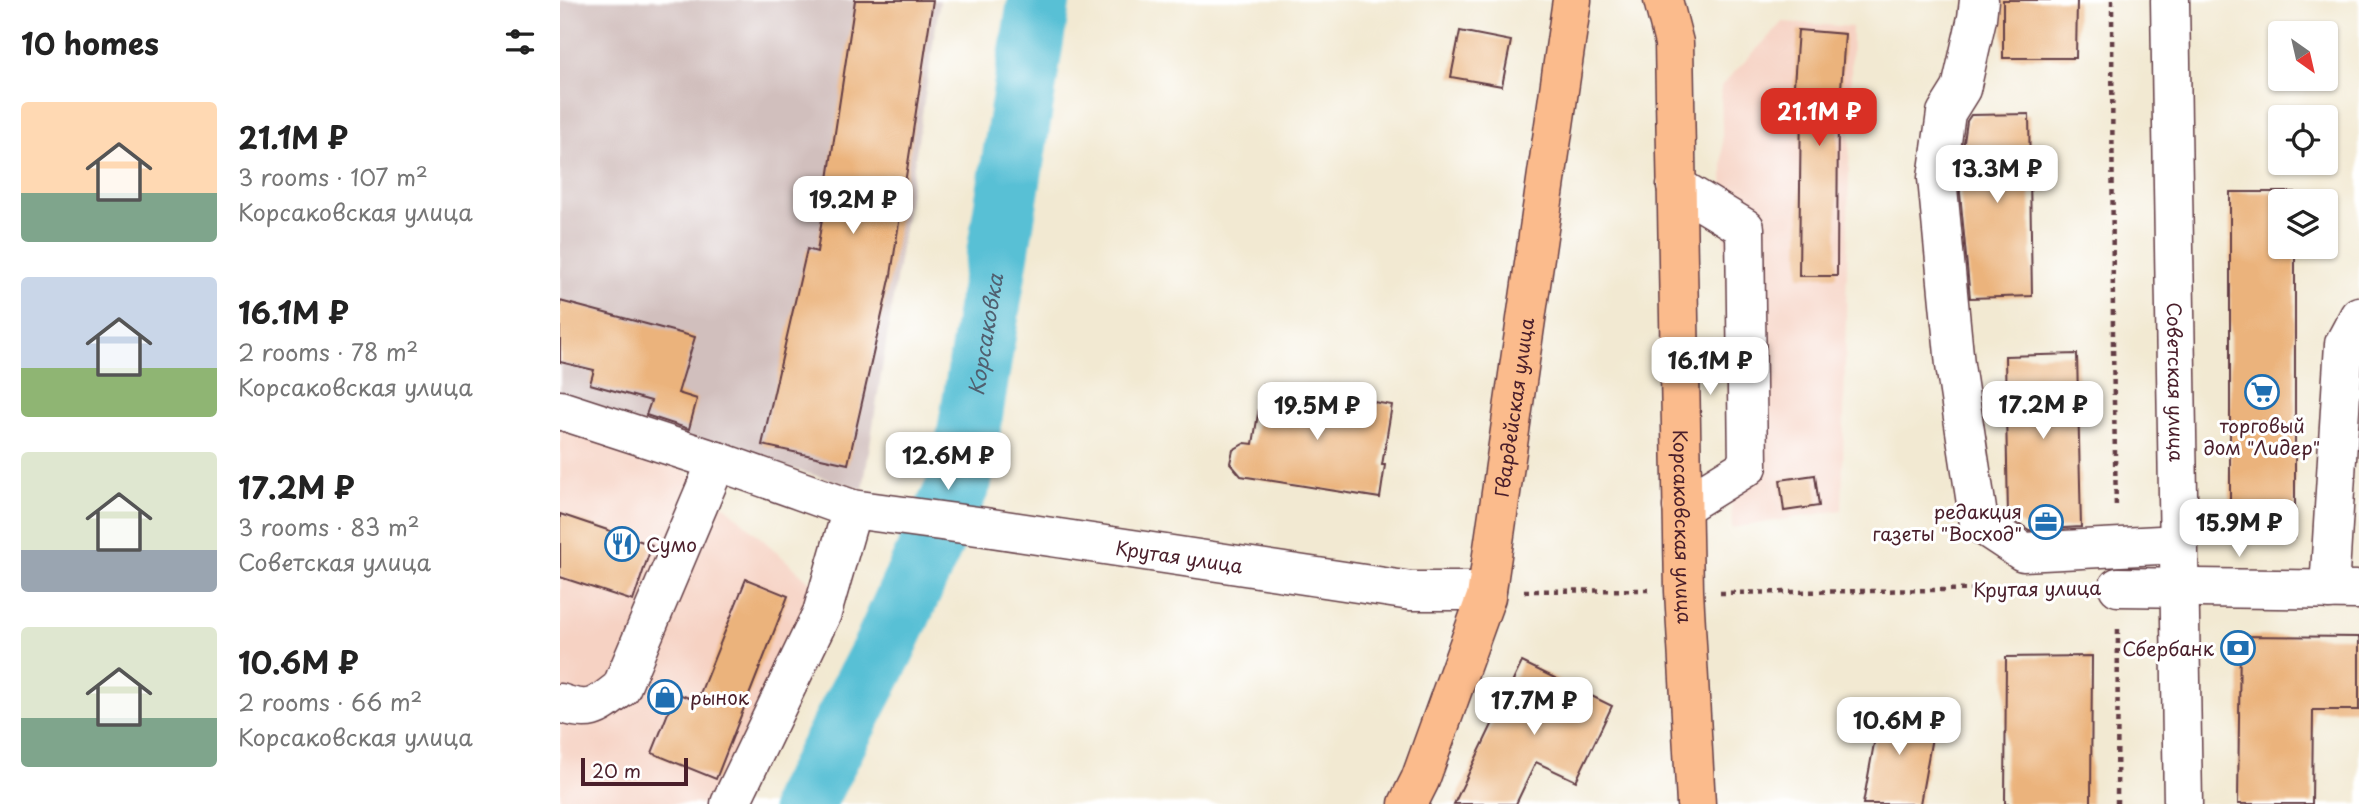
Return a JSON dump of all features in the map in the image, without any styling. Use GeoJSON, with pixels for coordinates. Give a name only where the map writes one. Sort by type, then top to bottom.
{"type":"FeatureCollection","features":[{"type":"Feature","properties":{"kind":"main road","name":"Гвардейская улица"},"geometry":{"type":"LineString","coordinates":[[1408,804],[1420,780],[1487,591],[1572,0]]}},
{"type":"Feature","properties":{"kind":"main road","name":"Корсаковская улица"},"geometry":{"type":"LineString","coordinates":[[1662,0],[1674,43],[1684,592],[1696,804]]}},
{"type":"Feature","properties":{"kind":"street"},"geometry":{"type":"LineString","coordinates":[[1979,0],[1961,89],[1946,113],[1937,178],[1955,365],[1979,523],[2023,552],[2179,544]]}},
{"type":"Feature","properties":{"kind":"street","name":"Советская улица"},"geometry":{"type":"LineString","coordinates":[[2170,0],[2183,804]]}},
{"type":"Feature","properties":{"kind":"street"},"geometry":{"type":"LineString","coordinates":[[1676,186],[1745,228],[1748,466],[1682,507]]}},
{"type":"Feature","properties":{"kind":"street"},"geometry":{"type":"LineString","coordinates":[[2344,590],[2344,344],[2359,316]]}},
{"type":"Feature","properties":{"kind":"street","name":"Крутая улица"},"geometry":{"type":"LineString","coordinates":[[560,410],[717,461],[852,509],[1411,591],[1487,591]]}},
{"type":"Feature","properties":{"kind":"street"},"geometry":{"type":"LineString","coordinates":[[560,703],[580,710],[601,704],[621,688],[717,461]]}},
{"type":"Feature","properties":{"kind":"street"},"geometry":{"type":"LineString","coordinates":[[730,804],[822,613],[852,509]]}},
{"type":"Feature","properties":{"kind":"street","name":"Крутая улица"},"geometry":{"type":"LineString","coordinates":[[2118,587],[2344,590]]}},
{"type":"Feature","properties":{"kind":"path"},"geometry":{"type":"LineString","coordinates":[[2112,0],[2113,347],[2117,548]]}},
{"type":"Feature","properties":{"kind":"path"},"geometry":{"type":"LineString","coordinates":[[2118,587],[2118,804]]}},
{"type":"Feature","properties":{"kind":"path","name":"Крутая улица"},"geometry":{"type":"LineString","coordinates":[[1716,593],[2021,589]]}},
{"type":"Feature","properties":{"kind":"path"},"geometry":{"type":"LineString","coordinates":[[1487,591],[1649,590]]}},
{"type":"Feature","properties":{"kind":"shaded area"},"geometry":{"type":"Polygon","coordinates":[[[560,0],[940,0],[863,489],[635,425],[560,401],[560,0]]]}},
{"type":"Feature","properties":{"kind":"shaded area"},"geometry":{"type":"Polygon","coordinates":[[[1783,22],[1852,27],[1842,510],[1732,528],[1721,86],[1783,22]]]}},
{"type":"Feature","properties":{"kind":"shaded area","name":"рынок"},"geometry":{"type":"Polygon","coordinates":[[[560,401],[635,425],[819,590],[720,804],[560,804],[560,401]]]}},
{"type":"Feature","properties":{"kind":"building"},"geometry":{"type":"Polygon","coordinates":[[[855,0],[933,0],[891,275],[848,464],[762,445],[807,249],[817,252],[855,0]]]}},
{"type":"Feature","properties":{"kind":"building"},"geometry":{"type":"Polygon","coordinates":[[[2003,0],[2077,0],[2076,58],[2003,58],[2003,0]]]}},
{"type":"Feature","properties":{"kind":"building"},"geometry":{"type":"Polygon","coordinates":[[[1798,30],[1845,34],[1838,102],[1837,276],[1799,276],[1801,99],[1793,99],[1798,30]]]}},
{"type":"Feature","properties":{"kind":"building"},"geometry":{"type":"Polygon","coordinates":[[[1460,31],[1511,41],[1502,86],[1451,77],[1460,31]]]}},
{"type":"Feature","properties":{"kind":"building"},"geometry":{"type":"Polygon","coordinates":[[[2029,114],[2032,296],[1970,298],[1960,193],[1960,171],[1967,121],[1971,115],[2029,114]]]}},
{"type":"Feature","properties":{"kind":"building","name":"торговый дом \"Лидер\""},"geometry":{"type":"Polygon","coordinates":[[[2230,192],[2268,192],[2268,259],[2295,259],[2295,538],[2230,538],[2230,192]]]}},
{"type":"Feature","properties":{"kind":"building"},"geometry":{"type":"Polygon","coordinates":[[[560,301],[695,337],[678,393],[697,399],[689,429],[646,415],[651,401],[590,384],[594,370],[560,362],[560,301]]]}},
{"type":"Feature","properties":{"kind":"building"},"geometry":{"type":"Polygon","coordinates":[[[2077,354],[2081,527],[2029,530],[2008,516],[2005,356],[2077,354]]]}},
{"type":"Feature","properties":{"kind":"building"},"geometry":{"type":"Polygon","coordinates":[[[1263,384],[1392,405],[1382,465],[1385,465],[1380,498],[1241,476],[1230,463],[1233,450],[1245,443],[1253,444],[1263,384]]]}},
{"type":"Feature","properties":{"kind":"building"},"geometry":{"type":"Polygon","coordinates":[[[1815,475],[1819,506],[1784,511],[1780,480],[1815,475]]]}},
{"type":"Feature","properties":{"kind":"building"},"geometry":{"type":"Polygon","coordinates":[[[560,514],[652,545],[633,601],[560,577],[560,514]]]}},
{"type":"Feature","properties":{"kind":"building"},"geometry":{"type":"Polygon","coordinates":[[[746,579],[788,596],[716,779],[652,753],[676,693],[697,701],[746,579]]]}},
{"type":"Feature","properties":{"kind":"building"},"geometry":{"type":"Polygon","coordinates":[[[2240,636],[2359,637],[2359,710],[2313,710],[2312,804],[2238,804],[2240,636]]]}},
{"type":"Feature","properties":{"kind":"building"},"geometry":{"type":"Polygon","coordinates":[[[2092,656],[2091,804],[2005,804],[2006,657],[2092,656]]]}},
{"type":"Feature","properties":{"kind":"building"},"geometry":{"type":"Polygon","coordinates":[[[1522,662],[1612,706],[1576,781],[1536,762],[1516,804],[1454,804],[1522,662]]]}},
{"type":"Feature","properties":{"kind":"building"},"geometry":{"type":"Polygon","coordinates":[[[1881,705],[1936,715],[1920,804],[1863,804],[1881,705]]]}},
{"type":"Feature","properties":{"kind":"waterway","name":"Корсаковка"},"geometry":{"type":"LineString","coordinates":[[803,804],[884,648],[961,479],[1039,0]]}},
{"type":"Feature","properties":{"kind":"place","name":"торговый дом \"Лидер\""},"geometry":{"type":"Point","coordinates":[2262,392]}},
{"type":"Feature","properties":{"kind":"place","name":"редакция газеты \"Восход\""},"geometry":{"type":"Point","coordinates":[2046,522]}},
{"type":"Feature","properties":{"kind":"place","name":"Сумо"},"geometry":{"type":"Point","coordinates":[622,544]}},
{"type":"Feature","properties":{"kind":"place","name":"Сбербанк"},"geometry":{"type":"Point","coordinates":[2238,648]}},
{"type":"Feature","properties":{"kind":"place","name":"рынок"},"geometry":{"type":"Point","coordinates":[665,697]}}]}
